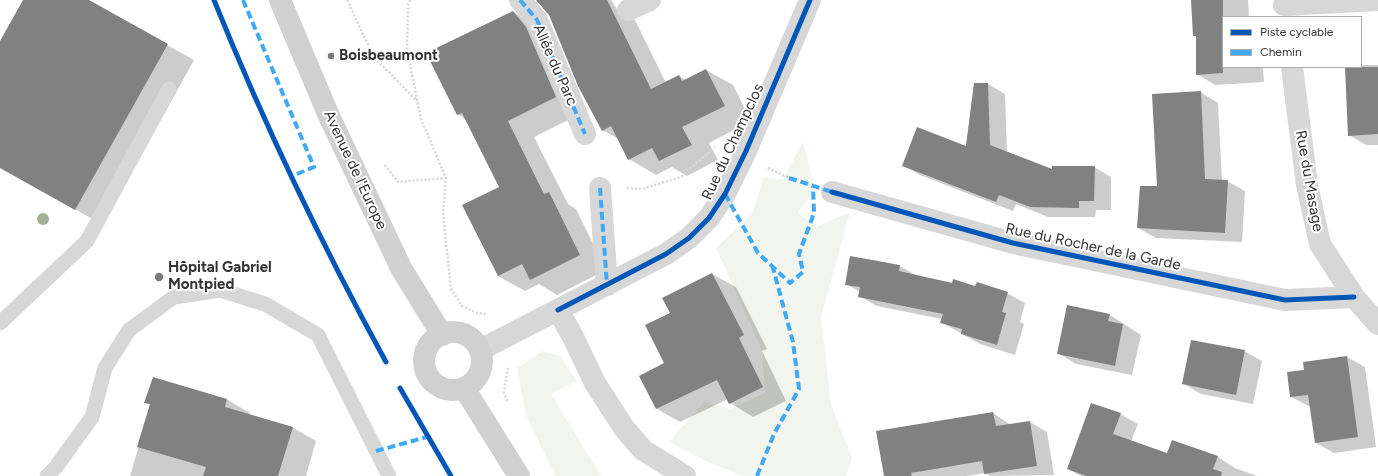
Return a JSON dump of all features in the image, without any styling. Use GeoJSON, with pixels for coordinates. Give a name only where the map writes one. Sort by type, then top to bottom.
{"type":"FeatureCollection","features":[{"type":"Feature","properties":{"kind":"main road","name":"Avenue de l'Europe"},"geometry":{"type":"LineString","coordinates":[[280,0],[329,116],[397,261],[442,335]]}},
{"type":"Feature","properties":{"kind":"main road"},"geometry":{"type":"LineString","coordinates":[[455,333],[468,336],[480,350],[482,359],[478,376],[472,383],[464,388],[447,390],[432,381],[427,374],[425,360],[428,347],[434,340],[442,335],[455,333]]}},
{"type":"Feature","properties":{"kind":"main road"},"geometry":{"type":"LineString","coordinates":[[464,388],[519,476]]}},
{"type":"Feature","properties":{"kind":"street","name":"Allée du Parc"},"geometry":{"type":"LineString","coordinates":[[520,0],[537,20],[585,134]]}},
{"type":"Feature","properties":{"kind":"street"},"geometry":{"type":"LineString","coordinates":[[628,10],[650,0]]}},
{"type":"Feature","properties":{"kind":"street"},"geometry":{"type":"LineString","coordinates":[[1284,7],[1378,0]]}},
{"type":"Feature","properties":{"kind":"street","name":"Rue du Champclos"},"geometry":{"type":"LineString","coordinates":[[480,350],[666,254],[689,238],[709,218],[725,194],[746,151],[808,1]]}},
{"type":"Feature","properties":{"kind":"street","name":"Rue du Masage"},"geometry":{"type":"LineString","coordinates":[[1292,68],[1307,185],[1320,244],[1354,297],[1378,324]]}},
{"type":"Feature","properties":{"kind":"street"},"geometry":{"type":"LineString","coordinates":[[600,188],[607,284]]}},
{"type":"Feature","properties":{"kind":"street","name":"Rue du Rocher de la Garde"},"geometry":{"type":"LineString","coordinates":[[832,192],[1013,244],[1285,300],[1354,297]]}},
{"type":"Feature","properties":{"kind":"street"},"geometry":{"type":"LineString","coordinates":[[558,310],[573,336],[595,383],[624,428],[643,450],[685,476]]}},
{"type":"Feature","properties":{"kind":"lane"},"geometry":{"type":"LineString","coordinates":[[0,323],[87,241],[169,89]]}},
{"type":"Feature","properties":{"kind":"lane"},"geometry":{"type":"LineString","coordinates":[[47,476],[56,467],[92,417],[105,368],[129,330],[174,298],[220,290],[265,304],[318,335],[388,476]]}},
{"type":"Feature","properties":{"kind":"path"},"geometry":{"type":"LineString","coordinates":[[347,0],[374,57],[417,101]]}},
{"type":"Feature","properties":{"kind":"path"},"geometry":{"type":"LineString","coordinates":[[410,0],[408,5],[407,50],[417,101],[421,119],[446,178],[444,213],[451,289],[462,306],[477,313],[501,314],[513,334],[521,352],[510,363],[506,376],[504,392],[508,403]]}},
{"type":"Feature","properties":{"kind":"path"},"geometry":{"type":"LineString","coordinates":[[600,188],[642,188],[681,178],[706,153],[720,143]]}},
{"type":"Feature","properties":{"kind":"path"},"geometry":{"type":"LineString","coordinates":[[382,160],[398,182],[446,178]]}},
{"type":"Feature","properties":{"kind":"path"},"geometry":{"type":"LineString","coordinates":[[766,167],[789,178]]}},
{"type":"Feature","properties":{"kind":"shaded area"},"geometry":{"type":"Polygon","coordinates":[[[803,142],[815,189],[798,212],[816,227],[850,212],[821,317],[831,404],[852,458],[846,476],[743,476],[706,461],[669,442],[704,402],[730,409],[765,393],[762,350],[716,248],[752,214],[764,177],[783,179],[803,142]]]}},
{"type":"Feature","properties":{"kind":"shaded area"},"geometry":{"type":"Polygon","coordinates":[[[543,351],[560,356],[577,381],[551,394],[601,476],[555,476],[526,415],[517,368],[543,351]]]}},
{"type":"Feature","properties":{"kind":"building"},"geometry":{"type":"Polygon","coordinates":[[[23,0],[89,0],[168,44],[75,210],[0,168],[0,41],[23,0]]]}},
{"type":"Feature","properties":{"kind":"building"},"geometry":{"type":"Polygon","coordinates":[[[536,0],[607,0],[651,89],[679,75],[682,81],[706,69],[725,106],[682,127],[692,145],[659,161],[652,148],[628,160],[611,126],[602,131],[578,86],[549,15],[536,0]]]}},
{"type":"Feature","properties":{"kind":"building"},"geometry":{"type":"Polygon","coordinates":[[[1191,0],[1223,0],[1223,73],[1196,75],[1196,36],[1193,36],[1191,0]]]}},
{"type":"Feature","properties":{"kind":"building"},"geometry":{"type":"Polygon","coordinates":[[[513,11],[526,27],[556,97],[508,121],[544,194],[549,192],[580,255],[530,280],[522,264],[498,276],[462,205],[499,187],[462,113],[457,115],[426,53],[513,11]]]}},
{"type":"Feature","properties":{"kind":"building"},"geometry":{"type":"Polygon","coordinates":[[[1378,67],[1378,134],[1348,136],[1345,68],[1378,67]]]}},
{"type":"Feature","properties":{"kind":"building"},"geometry":{"type":"Polygon","coordinates":[[[974,83],[988,83],[990,145],[1052,169],[1052,166],[1095,166],[1094,201],[1079,201],[1079,208],[1030,207],[999,195],[996,202],[902,166],[917,127],[966,146],[974,83]]]}},
{"type":"Feature","properties":{"kind":"building"},"geometry":{"type":"Polygon","coordinates":[[[1201,91],[1205,179],[1228,180],[1225,233],[1137,228],[1140,186],[1157,186],[1152,94],[1201,91]]]}},
{"type":"Feature","properties":{"kind":"building"},"geometry":{"type":"Polygon","coordinates":[[[850,256],[900,265],[899,271],[952,283],[953,279],[975,286],[977,282],[1008,292],[1002,312],[1006,313],[997,345],[961,334],[962,329],[940,323],[943,314],[858,297],[860,287],[845,285],[850,256]]]}},
{"type":"Feature","properties":{"kind":"building"},"geometry":{"type":"Polygon","coordinates":[[[712,273],[744,335],[739,338],[763,387],[729,404],[717,380],[656,409],[639,376],[664,363],[645,325],[670,313],[662,298],[712,273]]]}},
{"type":"Feature","properties":{"kind":"building"},"geometry":{"type":"Polygon","coordinates":[[[1067,305],[1110,314],[1108,321],[1123,324],[1115,366],[1057,354],[1067,305]]]}},
{"type":"Feature","properties":{"kind":"building"},"geometry":{"type":"Polygon","coordinates":[[[1191,340],[1245,350],[1236,395],[1182,384],[1191,340]]]}},
{"type":"Feature","properties":{"kind":"building"},"geometry":{"type":"Polygon","coordinates":[[[1347,356],[1358,437],[1315,443],[1308,395],[1290,397],[1287,372],[1304,370],[1303,362],[1347,356]]]}},
{"type":"Feature","properties":{"kind":"building"},"geometry":{"type":"Polygon","coordinates":[[[153,377],[227,399],[225,407],[293,427],[278,476],[203,476],[206,467],[137,447],[150,404],[144,403],[153,377]]]}},
{"type":"Feature","properties":{"kind":"building"},"geometry":{"type":"Polygon","coordinates":[[[1091,403],[1121,413],[1113,434],[1167,453],[1172,440],[1218,456],[1213,469],[1222,472],[1221,476],[1086,476],[1067,469],[1091,403]]]}},
{"type":"Feature","properties":{"kind":"building"},"geometry":{"type":"Polygon","coordinates":[[[993,412],[996,426],[1030,421],[1037,466],[984,474],[982,461],[911,473],[912,476],[884,476],[876,431],[993,412]]]}},
{"type":"Feature","properties":{"kind":"marked path"},"geometry":{"type":"LineString","coordinates":[[243,0],[314,167],[292,176]]}},
{"type":"Feature","properties":{"kind":"marked path"},"geometry":{"type":"LineString","coordinates":[[520,0],[537,20],[585,134]]}},
{"type":"Feature","properties":{"kind":"marked path"},"geometry":{"type":"LineString","coordinates":[[789,178],[832,192]]}},
{"type":"Feature","properties":{"kind":"marked path"},"geometry":{"type":"LineString","coordinates":[[725,194],[758,253],[790,283],[803,272],[799,254],[814,213],[813,186]]}},
{"type":"Feature","properties":{"kind":"marked path"},"geometry":{"type":"LineString","coordinates":[[600,188],[607,285]]}},
{"type":"Feature","properties":{"kind":"marked path"},"geometry":{"type":"LineString","coordinates":[[757,476],[774,434],[799,389],[793,342],[773,268]]}},
{"type":"Feature","properties":{"kind":"marked path"},"geometry":{"type":"LineString","coordinates":[[376,451],[427,437]]}},
{"type":"Feature","properties":{"kind":"cycle path"},"geometry":{"type":"LineString","coordinates":[[214,0],[253,92],[295,184],[339,274],[386,362]]}},
{"type":"Feature","properties":{"kind":"cycle path"},"geometry":{"type":"LineString","coordinates":[[558,310],[666,254],[689,238],[709,218],[725,194],[746,151],[810,0]]}},
{"type":"Feature","properties":{"kind":"cycle path"},"geometry":{"type":"LineString","coordinates":[[832,192],[1013,243],[1285,300],[1354,297]]}},
{"type":"Feature","properties":{"kind":"cycle path"},"geometry":{"type":"LineString","coordinates":[[400,388],[451,476]]}},
{"type":"Feature","properties":{"kind":"place","name":"Boisbeaumont"},"geometry":{"type":"Point","coordinates":[331,56]}},
{"type":"Feature","properties":{"kind":"place","name":"Hôpital Gabriel Montpied"},"geometry":{"type":"Point","coordinates":[159,277]}}]}
